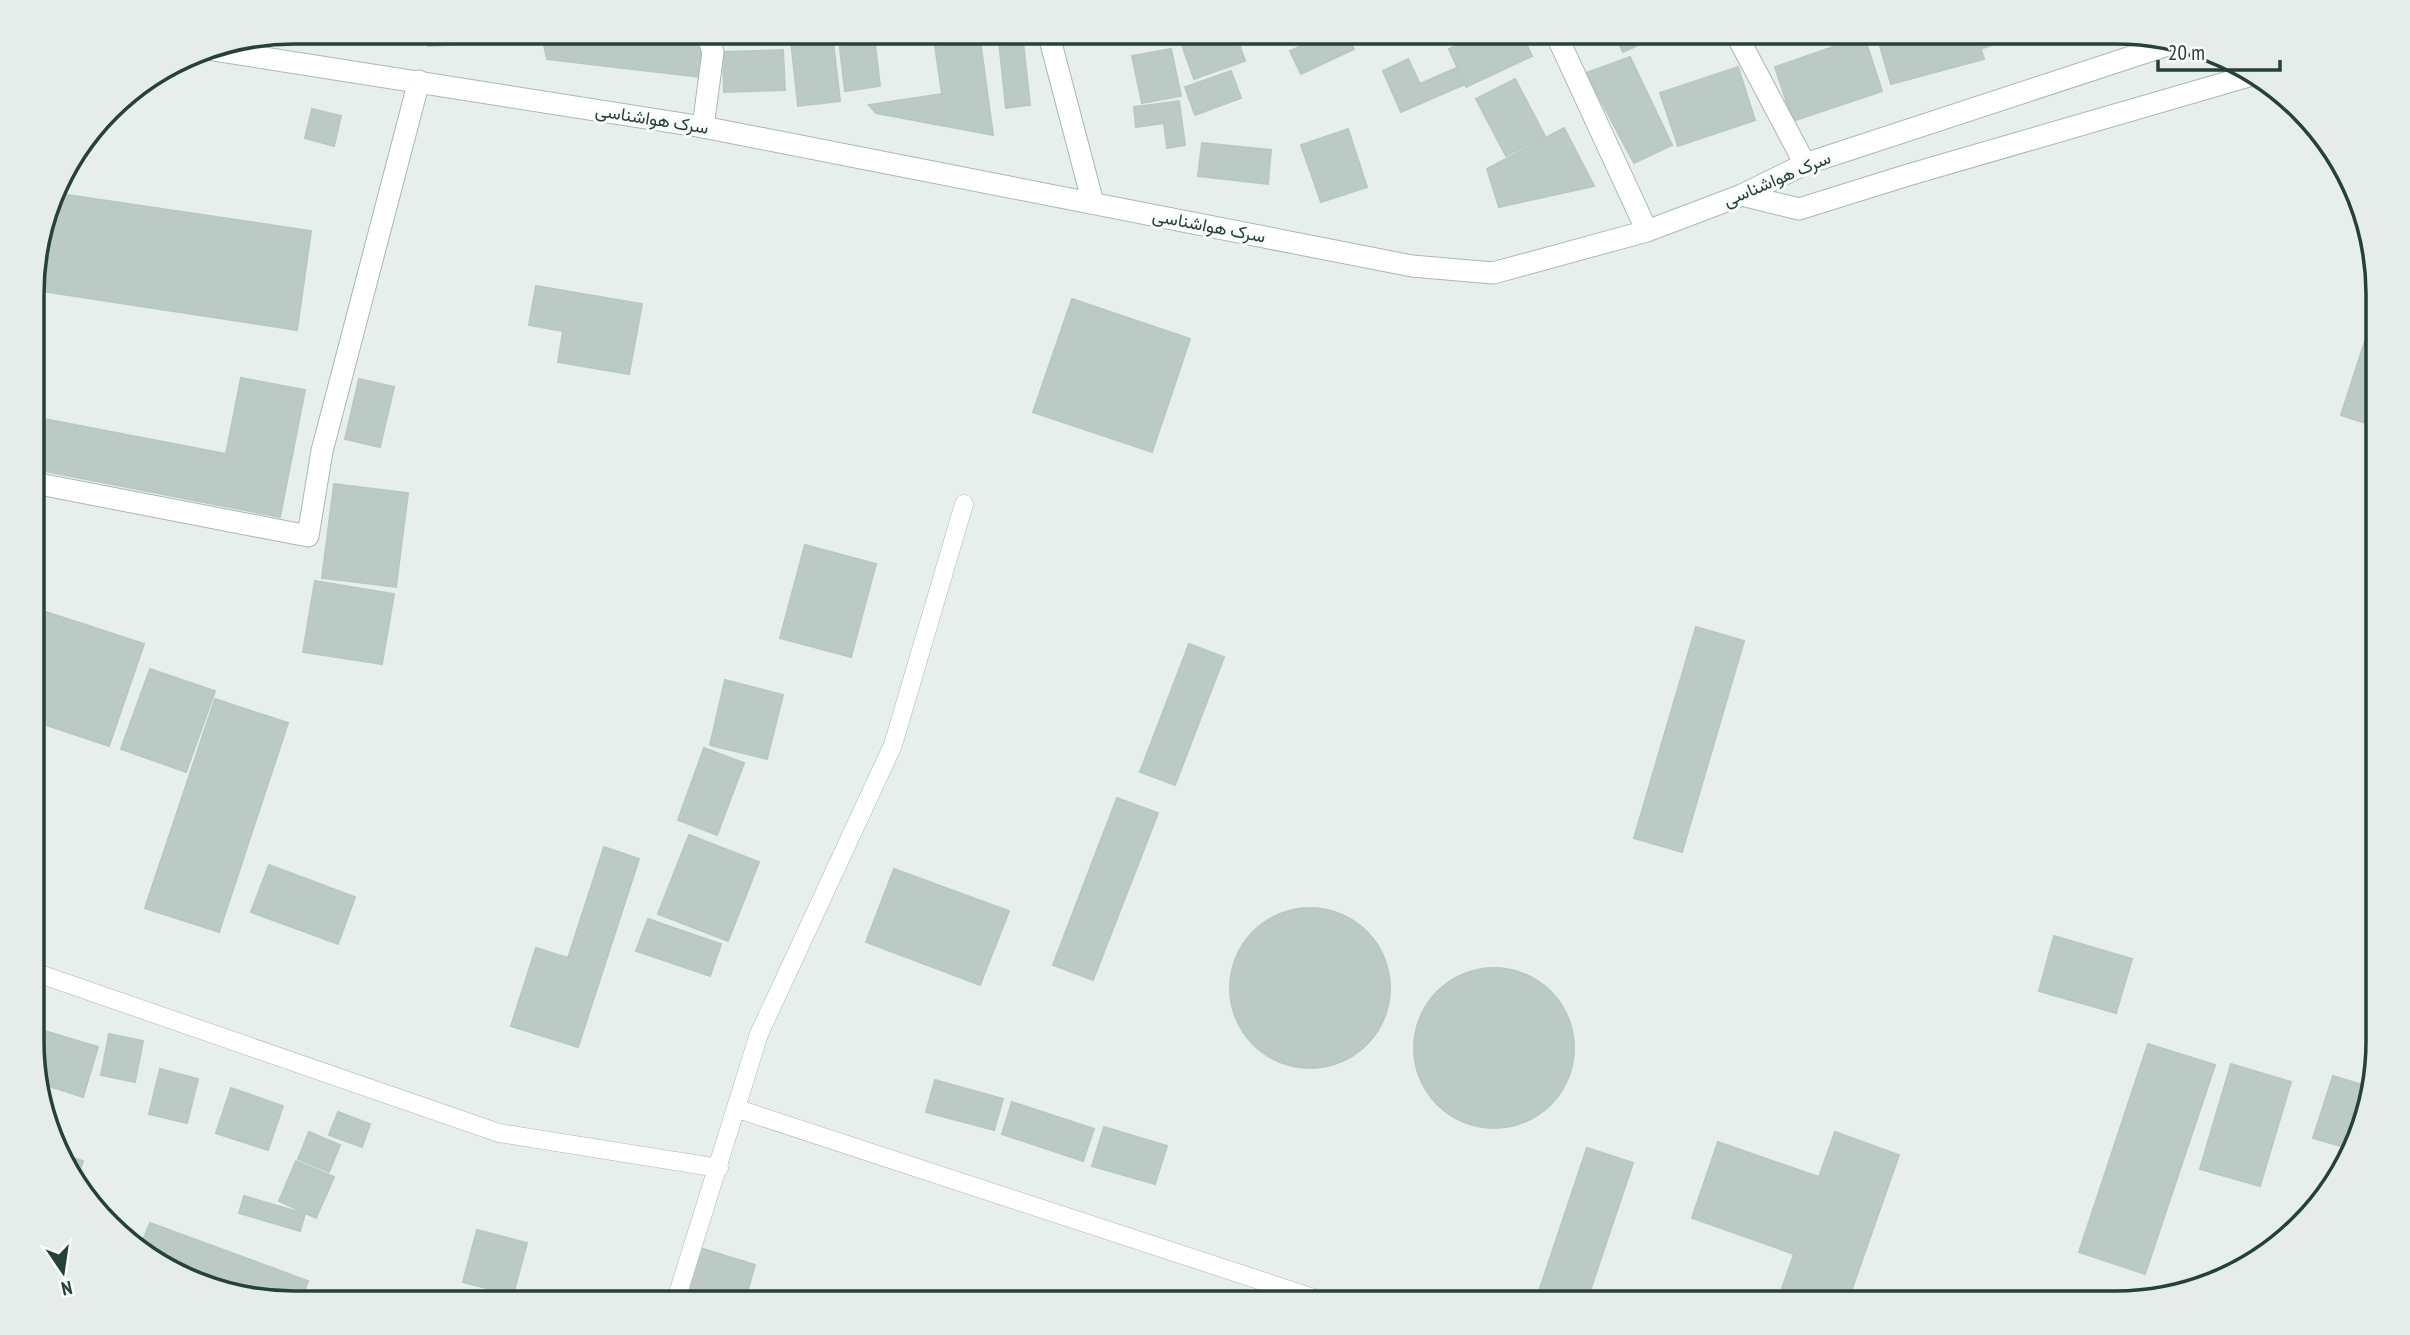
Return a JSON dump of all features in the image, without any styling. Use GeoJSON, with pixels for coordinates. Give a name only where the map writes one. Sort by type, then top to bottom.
{"type":"FeatureCollection","features":[{"type":"Feature","properties":{"kind":"street"},"geometry":{"type":"LineString","coordinates":[[702,127],[713,52],[710,44]]}},
{"type":"Feature","properties":{"kind":"street"},"geometry":{"type":"LineString","coordinates":[[1051,44],[1093,203]]}},
{"type":"Feature","properties":{"kind":"street"},"geometry":{"type":"LineString","coordinates":[[1561,44],[1647,231]]}},
{"type":"Feature","properties":{"kind":"street"},"geometry":{"type":"LineString","coordinates":[[1741,44],[1805,164]]}},
{"type":"Feature","properties":{"kind":"street","name":"سرک هواشناسی"},"geometry":{"type":"LineString","coordinates":[[230,52],[702,127],[1412,266],[1493,273],[1647,231],[1742,195],[1805,164],[2159,48]]}},
{"type":"Feature","properties":{"kind":"street"},"geometry":{"type":"LineString","coordinates":[[1742,195],[1799,209],[2242,78]]}},
{"type":"Feature","properties":{"kind":"street"},"geometry":{"type":"LineString","coordinates":[[44,485],[308,536],[322,451],[419,82]]}},
{"type":"Feature","properties":{"kind":"lane"},"geometry":{"type":"LineString","coordinates":[[680,1291],[759,1034],[893,745],[964,505]]}},
{"type":"Feature","properties":{"kind":"lane"},"geometry":{"type":"LineString","coordinates":[[44,975],[499,1133],[719,1168]]}},
{"type":"Feature","properties":{"kind":"lane"},"geometry":{"type":"LineString","coordinates":[[738,1109],[1292,1291]]}},
{"type":"Feature","properties":{"kind":"building"},"geometry":{"type":"Polygon","coordinates":[[[428,44],[466,44],[428,46],[428,44]]]}},
{"type":"Feature","properties":{"kind":"building"},"geometry":{"type":"Polygon","coordinates":[[[544,44],[702,44],[699,77],[547,59],[544,44]]]}},
{"type":"Feature","properties":{"kind":"building"},"geometry":{"type":"Polygon","coordinates":[[[791,44],[833,44],[840,101],[798,106],[791,44]]]}},
{"type":"Feature","properties":{"kind":"building"},"geometry":{"type":"Polygon","coordinates":[[[839,44],[875,44],[880,86],[845,91],[839,44]]]}},
{"type":"Feature","properties":{"kind":"building"},"geometry":{"type":"Polygon","coordinates":[[[935,44],[981,44],[993,135],[876,113],[869,105],[942,94],[935,44]]]}},
{"type":"Feature","properties":{"kind":"building"},"geometry":{"type":"Polygon","coordinates":[[[999,44],[1023,44],[1030,105],[1006,108],[999,44]]]}},
{"type":"Feature","properties":{"kind":"building"},"geometry":{"type":"Polygon","coordinates":[[[1182,44],[1239,44],[1245,61],[1194,79],[1182,44]]]}},
{"type":"Feature","properties":{"kind":"building"},"geometry":{"type":"Polygon","coordinates":[[[1305,44],[1352,44],[1354,49],[1301,74],[1290,51],[1305,44]]]}},
{"type":"Feature","properties":{"kind":"building"},"geometry":{"type":"Polygon","coordinates":[[[1460,44],[1526,44],[1532,56],[1466,87],[1449,49],[1460,44]]]}},
{"type":"Feature","properties":{"kind":"building"},"geometry":{"type":"Polygon","coordinates":[[[1619,44],[1641,44],[1623,52],[1619,44]]]}},
{"type":"Feature","properties":{"kind":"building"},"geometry":{"type":"Polygon","coordinates":[[[1841,44],[1867,44],[1882,91],[1793,121],[1775,67],[1841,44]]]}},
{"type":"Feature","properties":{"kind":"building"},"geometry":{"type":"Polygon","coordinates":[[[1879,44],[1980,44],[1984,59],[1891,84],[1879,44]]]}},
{"type":"Feature","properties":{"kind":"building"},"geometry":{"type":"Polygon","coordinates":[[[1171,49],[1181,96],[1142,103],[1132,56],[1171,49]]]}},
{"type":"Feature","properties":{"kind":"building"},"geometry":{"type":"Polygon","coordinates":[[[783,50],[785,90],[724,92],[723,52],[783,50]]]}},
{"type":"Feature","properties":{"kind":"building"},"geometry":{"type":"Polygon","coordinates":[[[1630,57],[1672,145],[1634,163],[1586,73],[1630,57]]]}},
{"type":"Feature","properties":{"kind":"building"},"geometry":{"type":"Polygon","coordinates":[[[1408,59],[1420,84],[1456,68],[1463,85],[1401,112],[1383,71],[1408,59]]]}},
{"type":"Feature","properties":{"kind":"building"},"geometry":{"type":"Polygon","coordinates":[[[1738,67],[1755,120],[1678,146],[1660,93],[1738,67]]]}},
{"type":"Feature","properties":{"kind":"building"},"geometry":{"type":"Polygon","coordinates":[[[1231,71],[1241,98],[1195,115],[1185,87],[1231,71]]]}},
{"type":"Feature","properties":{"kind":"building"},"geometry":{"type":"Polygon","coordinates":[[[1515,79],[1545,136],[1506,156],[1476,99],[1515,79]]]}},
{"type":"Feature","properties":{"kind":"building"},"geometry":{"type":"Polygon","coordinates":[[[1179,101],[1185,145],[1167,148],[1164,123],[1136,127],[1134,107],[1179,101]]]}},
{"type":"Feature","properties":{"kind":"building"},"geometry":{"type":"Polygon","coordinates":[[[312,109],[341,116],[334,146],[305,138],[312,109]]]}},
{"type":"Feature","properties":{"kind":"building"},"geometry":{"type":"Polygon","coordinates":[[[1564,128],[1594,186],[1499,207],[1487,169],[1564,128]]]}},
{"type":"Feature","properties":{"kind":"building"},"geometry":{"type":"Polygon","coordinates":[[[1348,129],[1367,187],[1321,202],[1301,145],[1348,129]]]}},
{"type":"Feature","properties":{"kind":"building"},"geometry":{"type":"Polygon","coordinates":[[[1202,143],[1271,150],[1268,184],[1198,176],[1202,143]]]}},
{"type":"Feature","properties":{"kind":"building"},"geometry":{"type":"Polygon","coordinates":[[[64,195],[311,231],[297,330],[44,292],[52,229],[64,195]]]}},
{"type":"Feature","properties":{"kind":"building"},"geometry":{"type":"Polygon","coordinates":[[[536,286],[642,304],[629,374],[558,362],[563,331],[529,325],[536,286]]]}},
{"type":"Feature","properties":{"kind":"building"},"geometry":{"type":"Polygon","coordinates":[[[1072,299],[1190,339],[1152,452],[1033,412],[1072,299]]]}},
{"type":"Feature","properties":{"kind":"building"},"geometry":{"type":"Polygon","coordinates":[[[2366,338],[2366,423],[2341,415],[2366,338]]]}},
{"type":"Feature","properties":{"kind":"building"},"geometry":{"type":"Polygon","coordinates":[[[241,378],[305,390],[280,517],[44,471],[44,419],[226,454],[241,378]]]}},
{"type":"Feature","properties":{"kind":"building"},"geometry":{"type":"Polygon","coordinates":[[[359,379],[394,387],[380,447],[345,439],[359,379]]]}},
{"type":"Feature","properties":{"kind":"building"},"geometry":{"type":"Polygon","coordinates":[[[334,484],[408,493],[396,587],[322,578],[334,484]]]}},
{"type":"Feature","properties":{"kind":"building"},"geometry":{"type":"Polygon","coordinates":[[[805,545],[876,564],[851,657],[780,638],[805,545]]]}},
{"type":"Feature","properties":{"kind":"building"},"geometry":{"type":"Polygon","coordinates":[[[315,581],[394,594],[382,664],[303,652],[315,581]]]}},
{"type":"Feature","properties":{"kind":"building"},"geometry":{"type":"Polygon","coordinates":[[[44,611],[144,644],[109,746],[44,724],[44,611]]]}},
{"type":"Feature","properties":{"kind":"building"},"geometry":{"type":"Polygon","coordinates":[[[1696,627],[1744,641],[1682,852],[1634,838],[1696,627]]]}},
{"type":"Feature","properties":{"kind":"building"},"geometry":{"type":"Polygon","coordinates":[[[1189,644],[1224,657],[1175,785],[1140,772],[1189,644]]]}},
{"type":"Feature","properties":{"kind":"building"},"geometry":{"type":"Polygon","coordinates":[[[150,669],[215,691],[186,772],[121,749],[150,669]]]}},
{"type":"Feature","properties":{"kind":"building"},"geometry":{"type":"Polygon","coordinates":[[[725,680],[783,695],[767,759],[710,745],[725,680]]]}},
{"type":"Feature","properties":{"kind":"building"},"geometry":{"type":"Polygon","coordinates":[[[215,699],[288,723],[219,932],[145,908],[215,699]]]}},
{"type":"Feature","properties":{"kind":"building"},"geometry":{"type":"Polygon","coordinates":[[[704,748],[744,763],[717,835],[678,820],[704,748]]]}},
{"type":"Feature","properties":{"kind":"building"},"geometry":{"type":"Polygon","coordinates":[[[1117,798],[1158,813],[1093,980],[1053,965],[1117,798]]]}},
{"type":"Feature","properties":{"kind":"building"},"geometry":{"type":"Polygon","coordinates":[[[689,835],[759,862],[728,941],[658,914],[689,835]]]}},
{"type":"Feature","properties":{"kind":"building"},"geometry":{"type":"Polygon","coordinates":[[[604,847],[639,859],[578,1047],[511,1026],[536,948],[568,958],[604,847]]]}},
{"type":"Feature","properties":{"kind":"building"},"geometry":{"type":"Polygon","coordinates":[[[269,865],[355,897],[338,944],[251,912],[269,865]]]}},
{"type":"Feature","properties":{"kind":"building"},"geometry":{"type":"Polygon","coordinates":[[[894,869],[1009,911],[980,985],[866,942],[894,869]]]}},
{"type":"Feature","properties":{"kind":"building"},"geometry":{"type":"Polygon","coordinates":[[[1310,908],[1341,914],[1366,932],[1384,957],[1390,988],[1384,1019],[1366,1044],[1341,1062],[1310,1068],[1279,1062],[1254,1044],[1236,1019],[1230,988],[1236,957],[1254,932],[1279,914],[1310,908]]]}},
{"type":"Feature","properties":{"kind":"building"},"geometry":{"type":"Polygon","coordinates":[[[648,919],[721,944],[710,976],[636,951],[648,919]]]}},
{"type":"Feature","properties":{"kind":"building"},"geometry":{"type":"Polygon","coordinates":[[[2054,936],[2132,959],[2116,1013],[2039,991],[2054,936]]]}},
{"type":"Feature","properties":{"kind":"building"},"geometry":{"type":"Polygon","coordinates":[[[1494,968],[1525,974],[1550,992],[1568,1017],[1574,1048],[1568,1079],[1550,1104],[1525,1122],[1494,1128],[1463,1122],[1438,1104],[1420,1079],[1414,1048],[1420,1017],[1438,992],[1463,974],[1494,968]]]}},
{"type":"Feature","properties":{"kind":"building"},"geometry":{"type":"Polygon","coordinates":[[[44,1031],[98,1047],[83,1097],[48,1086],[44,1031]]]}},
{"type":"Feature","properties":{"kind":"building"},"geometry":{"type":"Polygon","coordinates":[[[109,1034],[143,1041],[135,1082],[101,1075],[109,1034]]]}},
{"type":"Feature","properties":{"kind":"building"},"geometry":{"type":"Polygon","coordinates":[[[2148,1044],[2215,1065],[2145,1274],[2079,1252],[2148,1044]]]}},
{"type":"Feature","properties":{"kind":"building"},"geometry":{"type":"Polygon","coordinates":[[[2231,1064],[2291,1082],[2260,1186],[2200,1169],[2231,1064]]]}},
{"type":"Feature","properties":{"kind":"building"},"geometry":{"type":"Polygon","coordinates":[[[160,1069],[198,1079],[187,1123],[149,1114],[160,1069]]]}},
{"type":"Feature","properties":{"kind":"building"},"geometry":{"type":"Polygon","coordinates":[[[2333,1076],[2362,1085],[2358,1106],[2343,1147],[2313,1138],[2333,1076]]]}},
{"type":"Feature","properties":{"kind":"building"},"geometry":{"type":"Polygon","coordinates":[[[935,1080],[1003,1099],[994,1130],[926,1112],[935,1080]]]}},
{"type":"Feature","properties":{"kind":"building"},"geometry":{"type":"Polygon","coordinates":[[[231,1088],[283,1106],[268,1150],[216,1133],[231,1088]]]}},
{"type":"Feature","properties":{"kind":"building"},"geometry":{"type":"Polygon","coordinates":[[[1012,1102],[1094,1129],[1083,1161],[1002,1134],[1012,1102]]]}},
{"type":"Feature","properties":{"kind":"building"},"geometry":{"type":"Polygon","coordinates":[[[338,1112],[370,1124],[362,1147],[329,1135],[338,1112]]]}},
{"type":"Feature","properties":{"kind":"building"},"geometry":{"type":"Polygon","coordinates":[[[1104,1127],[1167,1146],[1155,1184],[1092,1166],[1104,1127]]]}},
{"type":"Feature","properties":{"kind":"building"},"geometry":{"type":"Polygon","coordinates":[[[309,1132],[340,1145],[329,1172],[298,1159],[309,1132]]]}},
{"type":"Feature","properties":{"kind":"building"},"geometry":{"type":"Polygon","coordinates":[[[1835,1132],[1899,1155],[1851,1291],[1781,1291],[1794,1254],[1692,1218],[1718,1142],[1819,1177],[1835,1132]]]}},
{"type":"Feature","properties":{"kind":"building"},"geometry":{"type":"Polygon","coordinates":[[[1587,1148],[1633,1163],[1590,1291],[1539,1291],[1587,1148]]]}},
{"type":"Feature","properties":{"kind":"building"},"geometry":{"type":"Polygon","coordinates":[[[72,1157],[83,1161],[80,1171],[72,1157]]]}},
{"type":"Feature","properties":{"kind":"building"},"geometry":{"type":"Polygon","coordinates":[[[296,1161],[334,1177],[316,1218],[279,1201],[296,1161]]]}},
{"type":"Feature","properties":{"kind":"building"},"geometry":{"type":"Polygon","coordinates":[[[244,1196],[305,1214],[300,1231],[239,1213],[244,1196]]]}},
{"type":"Feature","properties":{"kind":"building"},"geometry":{"type":"Polygon","coordinates":[[[150,1223],[308,1281],[304,1291],[277,1291],[229,1283],[183,1266],[143,1241],[150,1223]]]}},
{"type":"Feature","properties":{"kind":"building"},"geometry":{"type":"Polygon","coordinates":[[[477,1230],[527,1243],[514,1291],[498,1291],[463,1282],[477,1230]]]}},
{"type":"Feature","properties":{"kind":"building"},"geometry":{"type":"Polygon","coordinates":[[[700,1248],[755,1265],[747,1291],[686,1291],[700,1248]]]}}]}
